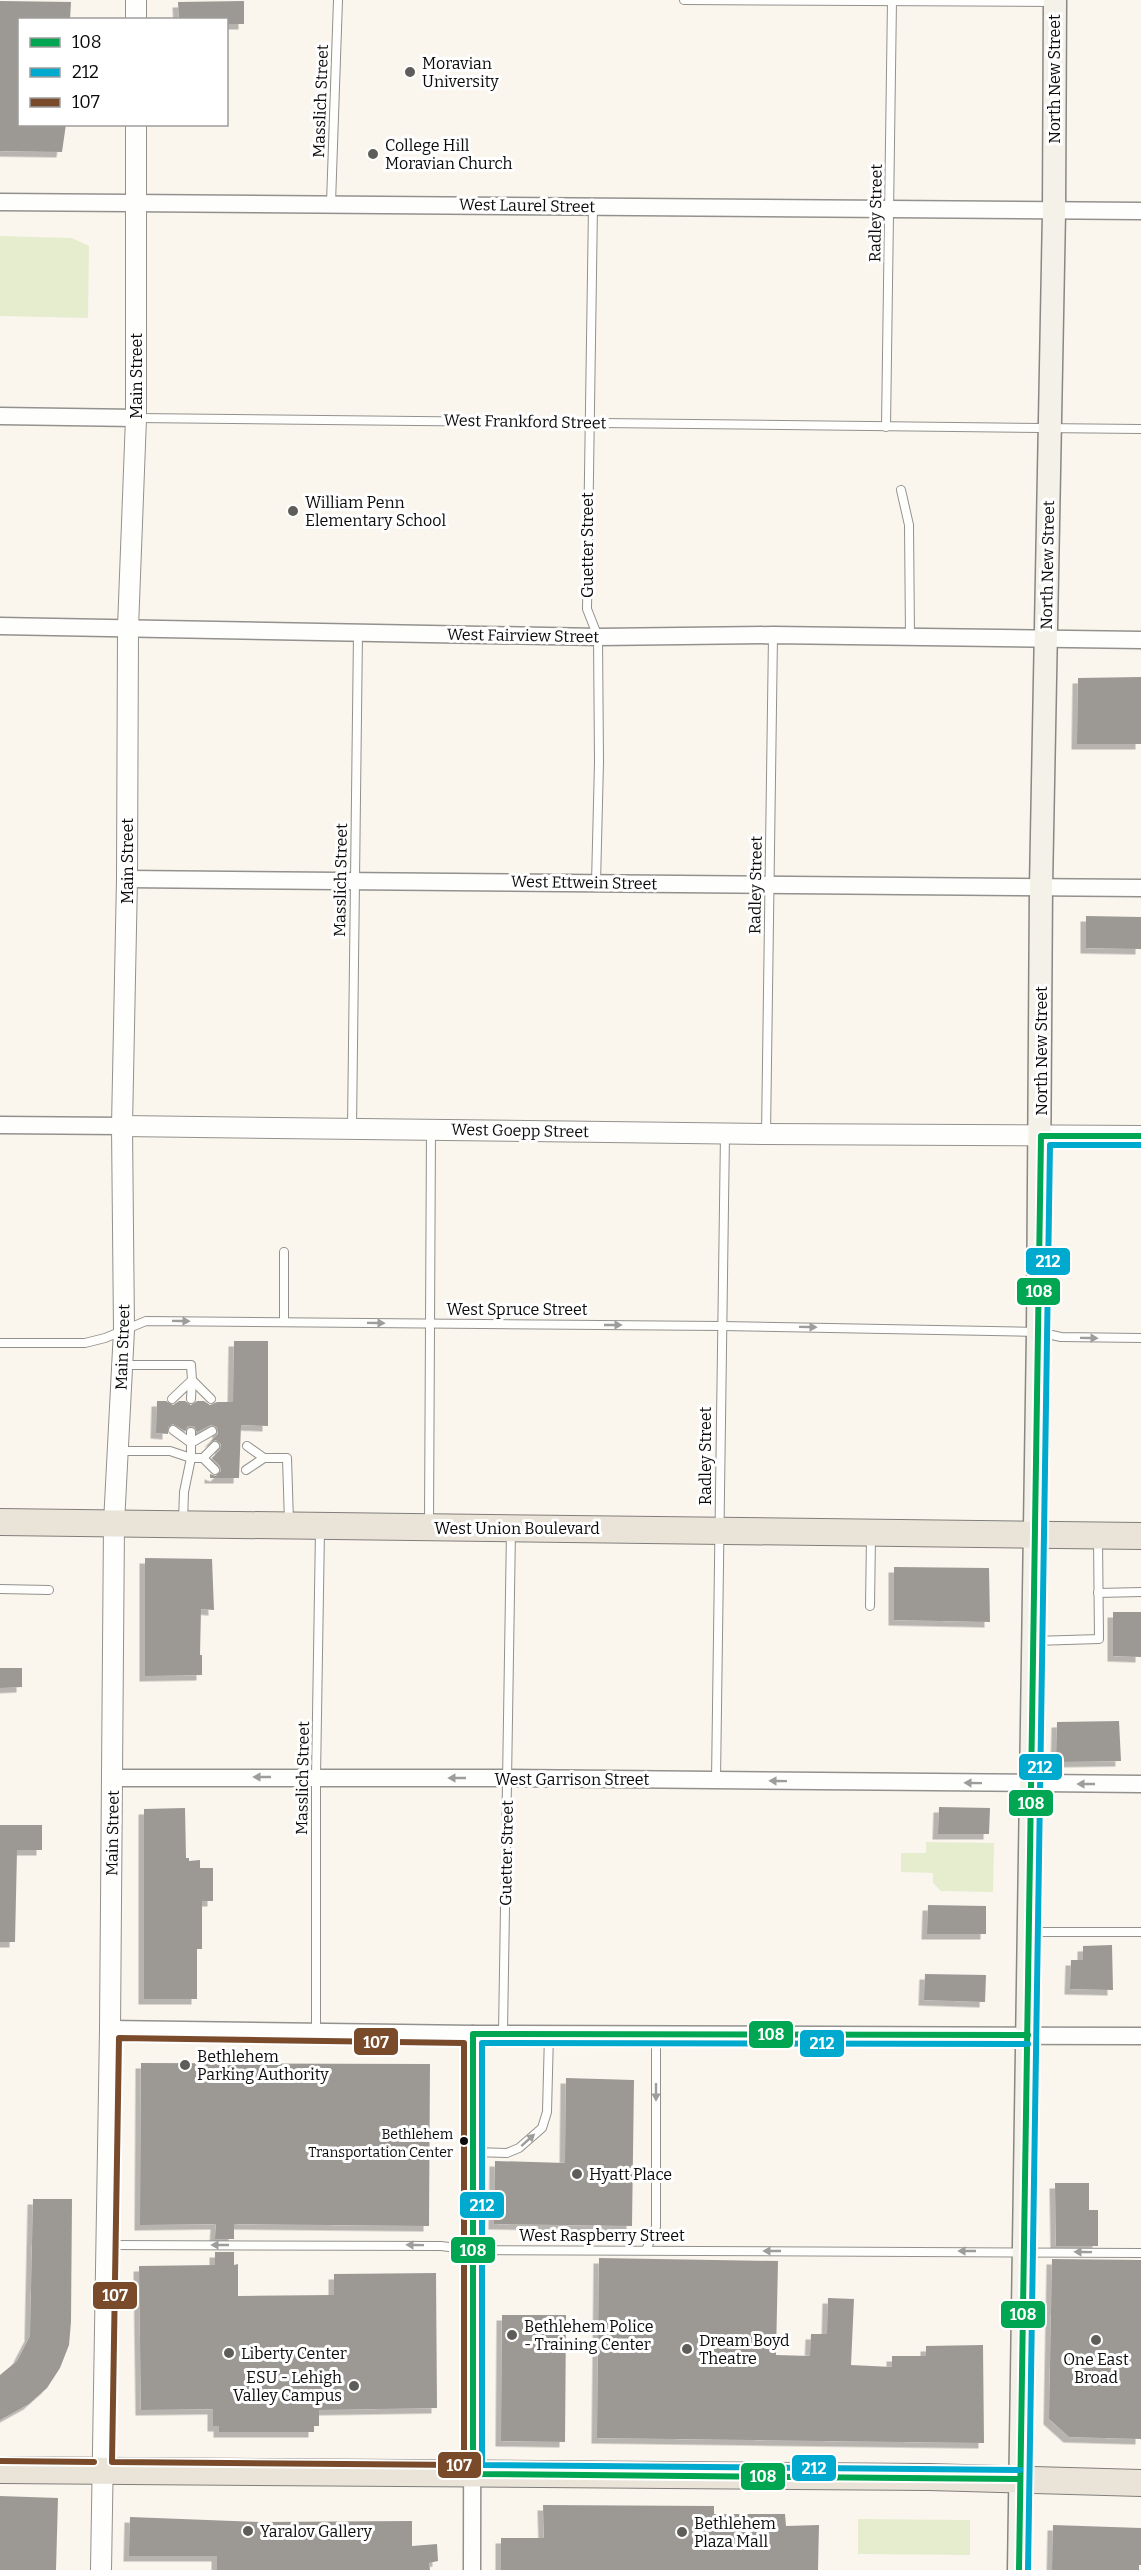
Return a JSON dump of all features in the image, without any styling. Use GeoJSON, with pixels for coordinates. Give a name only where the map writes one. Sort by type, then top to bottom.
{"type":"FeatureCollection","features":[{"type":"Feature","properties":{"kind":"main road","name":"North New Street"},"geometry":{"type":"LineString","coordinates":[[1020,2570],[1041,1136],[1041,887],[1054,212],[1055,1]]}},
{"type":"Feature","properties":{"kind":"main road","name":"West Union Boulevard"},"geometry":{"type":"LineString","coordinates":[[0,1522],[1141,1536]]}},
{"type":"Feature","properties":{"kind":"main road"},"geometry":{"type":"LineString","coordinates":[[0,2470],[1020,2479],[1141,2483]]}},
{"type":"Feature","properties":{"kind":"street"},"geometry":{"type":"LineString","coordinates":[[136,0],[136,18]]}},
{"type":"Feature","properties":{"kind":"street","name":"Main Street"},"geometry":{"type":"LineString","coordinates":[[101,2570],[110,2029],[114,1523],[124,1330],[122,1126],[127,879],[128,628],[136,418],[136,126]]}},
{"type":"Feature","properties":{"kind":"street","name":"West Laurel Street"},"geometry":{"type":"LineString","coordinates":[[0,202],[1141,211]]}},
{"type":"Feature","properties":{"kind":"street","name":"West Frankford Street"},"geometry":{"type":"LineString","coordinates":[[0,416],[136,418]]}},
{"type":"Feature","properties":{"kind":"street","name":"West Fairview Street"},"geometry":{"type":"LineString","coordinates":[[0,626],[598,637],[773,635],[1141,640]]}},
{"type":"Feature","properties":{"kind":"street","name":"West Ettwein Street"},"geometry":{"type":"LineString","coordinates":[[127,879],[1141,888]]}},
{"type":"Feature","properties":{"kind":"street","name":"West Goepp Street"},"geometry":{"type":"LineString","coordinates":[[0,1125],[1141,1136]]}},
{"type":"Feature","properties":{"kind":"street","name":"West Garrison Street"},"geometry":{"type":"LineString","coordinates":[[113,1778],[507,1778],[1141,1784]]}},
{"type":"Feature","properties":{"kind":"street"},"geometry":{"type":"LineString","coordinates":[[110,2029],[316,2030],[473,2034],[1141,2036]]}},
{"type":"Feature","properties":{"kind":"street"},"geometry":{"type":"LineString","coordinates":[[472,2570],[473,2034]]}},
{"type":"Feature","properties":{"kind":"lane","name":"Masslich Street"},"geometry":{"type":"LineString","coordinates":[[331,203],[338,0]]}},
{"type":"Feature","properties":{"kind":"lane"},"geometry":{"type":"LineString","coordinates":[[684,0],[1055,1]]}},
{"type":"Feature","properties":{"kind":"lane","name":"Radley Street"},"geometry":{"type":"LineString","coordinates":[[886,427],[891,209],[892,0]]}},
{"type":"Feature","properties":{"kind":"lane","name":"Guetter Street"},"geometry":{"type":"LineString","coordinates":[[593,206],[587,609],[598,637],[599,762],[596,883]]}},
{"type":"Feature","properties":{"kind":"lane","name":"West Frankford Street"},"geometry":{"type":"LineString","coordinates":[[136,418],[1141,429]]}},
{"type":"Feature","properties":{"kind":"lane"},"geometry":{"type":"LineString","coordinates":[[901,490],[909,525],[910,637]]}},
{"type":"Feature","properties":{"kind":"lane","name":"Masslich Street"},"geometry":{"type":"LineString","coordinates":[[352,1128],[357,632]]}},
{"type":"Feature","properties":{"kind":"lane","name":"Radley Street"},"geometry":{"type":"LineString","coordinates":[[766,1134],[773,635]]}},
{"type":"Feature","properties":{"kind":"lane"},"geometry":{"type":"LineString","coordinates":[[429,1528],[431,1129]]}},
{"type":"Feature","properties":{"kind":"lane","name":"Radley Street"},"geometry":{"type":"LineString","coordinates":[[716,1780],[725,1133]]}},
{"type":"Feature","properties":{"kind":"lane"},"geometry":{"type":"LineString","coordinates":[[284,1252],[284,1322]]}},
{"type":"Feature","properties":{"kind":"lane","name":"West Spruce Street"},"geometry":{"type":"LineString","coordinates":[[0,1343],[85,1343],[146,1321],[721,1326],[1038,1332],[1061,1337],[1141,1338]]}},
{"type":"Feature","properties":{"kind":"lane"},"geometry":{"type":"LineString","coordinates":[[122,1365],[191,1365],[191,1399]]}},
{"type":"Feature","properties":{"kind":"lane"},"geometry":{"type":"LineString","coordinates":[[172,1399],[192,1380]]}},
{"type":"Feature","properties":{"kind":"lane"},"geometry":{"type":"LineString","coordinates":[[192,1380],[211,1399]]}},
{"type":"Feature","properties":{"kind":"lane"},"geometry":{"type":"LineString","coordinates":[[173,1430],[191,1443]]}},
{"type":"Feature","properties":{"kind":"lane"},"geometry":{"type":"LineString","coordinates":[[191,1443],[212,1431]]}},
{"type":"Feature","properties":{"kind":"lane"},"geometry":{"type":"LineString","coordinates":[[183,1524],[184,1492],[191,1458],[191,1432]]}},
{"type":"Feature","properties":{"kind":"lane"},"geometry":{"type":"LineString","coordinates":[[118,1451],[170,1451],[191,1458],[203,1458],[215,1446]]}},
{"type":"Feature","properties":{"kind":"lane"},"geometry":{"type":"LineString","coordinates":[[247,1446],[264,1458]]}},
{"type":"Feature","properties":{"kind":"lane"},"geometry":{"type":"LineString","coordinates":[[203,1458],[215,1470]]}},
{"type":"Feature","properties":{"kind":"lane"},"geometry":{"type":"LineString","coordinates":[[246,1470],[264,1458],[287,1458],[289,1526]]}},
{"type":"Feature","properties":{"kind":"lane","name":"Masslich Street"},"geometry":{"type":"LineString","coordinates":[[316,2030],[316,1777],[320,1526]]}},
{"type":"Feature","properties":{"kind":"lane","name":"Guetter Street"},"geometry":{"type":"LineString","coordinates":[[503,2033],[511,1528]]}},
{"type":"Feature","properties":{"kind":"lane"},"geometry":{"type":"LineString","coordinates":[[870,1606],[871,1532]]}},
{"type":"Feature","properties":{"kind":"lane"},"geometry":{"type":"LineString","coordinates":[[1033,1641],[1099,1640],[1098,1535]]}},
{"type":"Feature","properties":{"kind":"lane"},"geometry":{"type":"LineString","coordinates":[[0,1589],[48,1590]]}},
{"type":"Feature","properties":{"kind":"lane"},"geometry":{"type":"LineString","coordinates":[[1098,1593],[1141,1592]]}},
{"type":"Feature","properties":{"kind":"lane"},"geometry":{"type":"LineString","coordinates":[[1030,1932],[1141,1932]]}},
{"type":"Feature","properties":{"kind":"lane"},"geometry":{"type":"LineString","coordinates":[[473,2152],[507,2153],[519,2148],[542,2128],[547,2112],[549,2034]]}},
{"type":"Feature","properties":{"kind":"lane"},"geometry":{"type":"LineString","coordinates":[[646,2250],[656,2227],[656,2034]]}},
{"type":"Feature","properties":{"kind":"lane","name":"West Raspberry Street"},"geometry":{"type":"LineString","coordinates":[[107,2245],[417,2245],[473,2250],[1141,2253]]}},
{"type":"Feature","properties":{"kind":"green space"},"geometry":{"type":"Polygon","coordinates":[[[0,236],[72,238],[89,246],[88,318],[0,316],[0,236]]]}},
{"type":"Feature","properties":{"kind":"green space"},"geometry":{"type":"Polygon","coordinates":[[[926,1842],[994,1843],[993,1892],[941,1891],[933,1883],[933,1873],[901,1872],[901,1853],[926,1853],[926,1842]]]}},
{"type":"Feature","properties":{"kind":"green space"},"geometry":{"type":"Polygon","coordinates":[[[858,2519],[970,2520],[970,2555],[858,2554],[858,2519]]]}},
{"type":"Feature","properties":{"kind":"building"},"geometry":{"type":"Polygon","coordinates":[[[0,1],[71,2],[70,18],[18,18],[18,126],[66,126],[62,152],[0,151],[0,1]]]}},
{"type":"Feature","properties":{"kind":"building"},"geometry":{"type":"Polygon","coordinates":[[[244,1],[244,24],[228,24],[228,18],[179,18],[178,2],[244,1]]]}},
{"type":"Feature","properties":{"kind":"building"},"geometry":{"type":"Polygon","coordinates":[[[1141,677],[1141,744],[1077,744],[1078,678],[1141,677]]]}},
{"type":"Feature","properties":{"kind":"building"},"geometry":{"type":"Polygon","coordinates":[[[1086,916],[1141,917],[1141,949],[1086,948],[1086,916]]]}},
{"type":"Feature","properties":{"kind":"building"},"geometry":{"type":"Polygon","coordinates":[[[234,1341],[268,1341],[268,1426],[241,1425],[239,1478],[210,1478],[210,1474],[216,1476],[221,1471],[220,1466],[212,1458],[220,1450],[221,1444],[216,1440],[210,1442],[218,1434],[217,1427],[211,1425],[197,1432],[194,1426],[188,1426],[185,1431],[173,1424],[168,1427],[168,1434],[156,1433],[157,1401],[166,1401],[173,1405],[179,1401],[185,1401],[191,1405],[197,1401],[204,1401],[210,1405],[217,1402],[233,1402],[234,1341]]]}},
{"type":"Feature","properties":{"kind":"building"},"geometry":{"type":"Polygon","coordinates":[[[145,1558],[212,1559],[214,1610],[201,1609],[202,1675],[145,1676],[145,1558]]]}},
{"type":"Feature","properties":{"kind":"building"},"geometry":{"type":"Polygon","coordinates":[[[894,1567],[989,1568],[990,1622],[894,1620],[894,1567]]]}},
{"type":"Feature","properties":{"kind":"building"},"geometry":{"type":"Polygon","coordinates":[[[1113,1612],[1141,1612],[1141,1657],[1113,1656],[1113,1612]]]}},
{"type":"Feature","properties":{"kind":"building"},"geometry":{"type":"Polygon","coordinates":[[[0,1668],[22,1668],[22,1687],[0,1688],[0,1668]]]}},
{"type":"Feature","properties":{"kind":"building"},"geometry":{"type":"Polygon","coordinates":[[[1119,1721],[1121,1761],[1056,1762],[1057,1722],[1119,1721]]]}},
{"type":"Feature","properties":{"kind":"building"},"geometry":{"type":"Polygon","coordinates":[[[939,1807],[990,1808],[989,1834],[938,1834],[939,1807]]]}},
{"type":"Feature","properties":{"kind":"building"},"geometry":{"type":"Polygon","coordinates":[[[185,1808],[186,1858],[189,1858],[189,1861],[200,1860],[200,1868],[213,1868],[213,1901],[202,1901],[202,1949],[197,1949],[197,1999],[144,1999],[144,1809],[185,1808]]]}},
{"type":"Feature","properties":{"kind":"building"},"geometry":{"type":"Polygon","coordinates":[[[0,1825],[42,1825],[42,1850],[17,1850],[15,1942],[0,1942],[0,1825]]]}},
{"type":"Feature","properties":{"kind":"building"},"geometry":{"type":"Polygon","coordinates":[[[928,1905],[986,1906],[986,1934],[927,1934],[928,1905]]]}},
{"type":"Feature","properties":{"kind":"building"},"geometry":{"type":"Polygon","coordinates":[[[1112,1945],[1113,1990],[1070,1989],[1071,1960],[1083,1960],[1083,1946],[1112,1945]]]}},
{"type":"Feature","properties":{"kind":"building"},"geometry":{"type":"Polygon","coordinates":[[[925,1974],[986,1975],[985,2002],[924,2000],[925,1974]]]}},
{"type":"Feature","properties":{"kind":"building"},"geometry":{"type":"Polygon","coordinates":[[[141,2063],[430,2064],[429,2226],[234,2224],[234,2239],[215,2239],[216,2224],[140,2225],[141,2063]]]}},
{"type":"Feature","properties":{"kind":"building","name":"Hyatt Place"},"geometry":{"type":"Polygon","coordinates":[[[566,2078],[634,2080],[632,2226],[494,2224],[495,2161],[565,2163],[566,2078]]]}},
{"type":"Feature","properties":{"kind":"building"},"geometry":{"type":"Polygon","coordinates":[[[1055,2183],[1089,2183],[1089,2210],[1098,2210],[1098,2246],[1056,2246],[1055,2183]]]}},
{"type":"Feature","properties":{"kind":"building"},"geometry":{"type":"Polygon","coordinates":[[[33,2199],[72,2199],[69,2345],[60,2368],[47,2388],[29,2404],[0,2420],[0,2375],[17,2361],[30,2336],[33,2199]]]}},
{"type":"Feature","properties":{"kind":"building","name":"Liberty Center"},"geometry":{"type":"Polygon","coordinates":[[[215,2252],[234,2252],[234,2265],[238,2264],[238,2296],[334,2295],[334,2274],[436,2273],[437,2408],[319,2410],[319,2426],[314,2426],[314,2432],[219,2432],[219,2426],[213,2426],[213,2409],[141,2410],[139,2266],[215,2265],[215,2252]]]}},
{"type":"Feature","properties":{"kind":"building","name":"Dream Boyd Theatre"},"geometry":{"type":"Polygon","coordinates":[[[599,2258],[778,2261],[776,2355],[810,2356],[811,2334],[827,2334],[828,2298],[854,2299],[851,2365],[892,2367],[892,2356],[926,2356],[926,2346],[983,2345],[984,2443],[597,2438],[599,2258]]]}},
{"type":"Feature","properties":{"kind":"building","name":"One East Broad"},"geometry":{"type":"Polygon","coordinates":[[[1052,2259],[1141,2260],[1141,2439],[1069,2437],[1049,2419],[1052,2259]]]}},
{"type":"Feature","properties":{"kind":"building"},"geometry":{"type":"Polygon","coordinates":[[[502,2315],[566,2315],[565,2442],[501,2441],[502,2315]]]}},
{"type":"Feature","properties":{"kind":"building"},"geometry":{"type":"Polygon","coordinates":[[[0,2496],[58,2498],[56,2570],[0,2570],[0,2496]]]}},
{"type":"Feature","properties":{"kind":"building","name":"Bethlehem Plaza Mall"},"geometry":{"type":"Polygon","coordinates":[[[543,2505],[714,2506],[714,2514],[785,2514],[786,2526],[819,2525],[818,2570],[501,2570],[501,2538],[544,2538],[543,2505]]]}},
{"type":"Feature","properties":{"kind":"building"},"geometry":{"type":"Polygon","coordinates":[[[130,2517],[259,2522],[412,2521],[412,2546],[437,2544],[438,2561],[429,2563],[430,2570],[217,2570],[217,2556],[129,2556],[130,2517]]]}},
{"type":"Feature","properties":{"kind":"building"},"geometry":{"type":"Polygon","coordinates":[[[1053,2525],[1141,2528],[1139,2570],[1052,2570],[1053,2525]]]}},
{"type":"Feature","properties":{"kind":"transit line","name":"108"},"geometry":{"type":"LineString","coordinates":[[1019,2570],[1041,1136],[1141,1136]]}},
{"type":"Feature","properties":{"kind":"transit line","name":"212"},"geometry":{"type":"LineString","coordinates":[[1028,2570],[1050,1145],[1141,1145]]}},
{"type":"Feature","properties":{"kind":"transit line","name":"108"},"geometry":{"type":"LineString","coordinates":[[1020,2479],[473,2474],[473,2034],[1028,2035]]}},
{"type":"Feature","properties":{"kind":"transit line","name":"107"},"geometry":{"type":"LineString","coordinates":[[119,2038],[464,2043],[464,2465],[112,2462],[119,2038]]}},
{"type":"Feature","properties":{"kind":"transit line","name":"212"},"geometry":{"type":"LineString","coordinates":[[1020,2470],[482,2465],[482,2043],[1028,2044]]}},
{"type":"Feature","properties":{"kind":"transit line","name":"107"},"geometry":{"type":"LineString","coordinates":[[0,2461],[94,2462]]}},
{"type":"Feature","properties":{"kind":"place","name":"Moravian University"},"geometry":{"type":"Point","coordinates":[410,72]}},
{"type":"Feature","properties":{"kind":"place","name":"College Hill Moravian Church"},"geometry":{"type":"Point","coordinates":[373,154]}},
{"type":"Feature","properties":{"kind":"place","name":"William Penn Elementary School"},"geometry":{"type":"Point","coordinates":[293,511]}},
{"type":"Feature","properties":{"kind":"place","name":"Bethlehem Parking Authority"},"geometry":{"type":"Point","coordinates":[185,2065]}},
{"type":"Feature","properties":{"kind":"place","name":"Bethlehem Transportation Center"},"geometry":{"type":"Point","coordinates":[464,2141]}},
{"type":"Feature","properties":{"kind":"place","name":"Hyatt Place"},"geometry":{"type":"Point","coordinates":[577,2174]}},
{"type":"Feature","properties":{"kind":"place","name":"Bethlehem Police - Training Center"},"geometry":{"type":"Point","coordinates":[512,2335]}},
{"type":"Feature","properties":{"kind":"place","name":"One East Broad"},"geometry":{"type":"Point","coordinates":[1096,2340]}},
{"type":"Feature","properties":{"kind":"place","name":"Dream Boyd Theatre"},"geometry":{"type":"Point","coordinates":[687,2349]}},
{"type":"Feature","properties":{"kind":"place","name":"Liberty Center"},"geometry":{"type":"Point","coordinates":[229,2353]}},
{"type":"Feature","properties":{"kind":"place","name":"ESU - Lehigh Valley Campus"},"geometry":{"type":"Point","coordinates":[354,2386]}},
{"type":"Feature","properties":{"kind":"place","name":"Yaralov Gallery"},"geometry":{"type":"Point","coordinates":[248,2531]}},
{"type":"Feature","properties":{"kind":"place","name":"Bethlehem Plaza Mall"},"geometry":{"type":"Point","coordinates":[682,2532]}}]}
